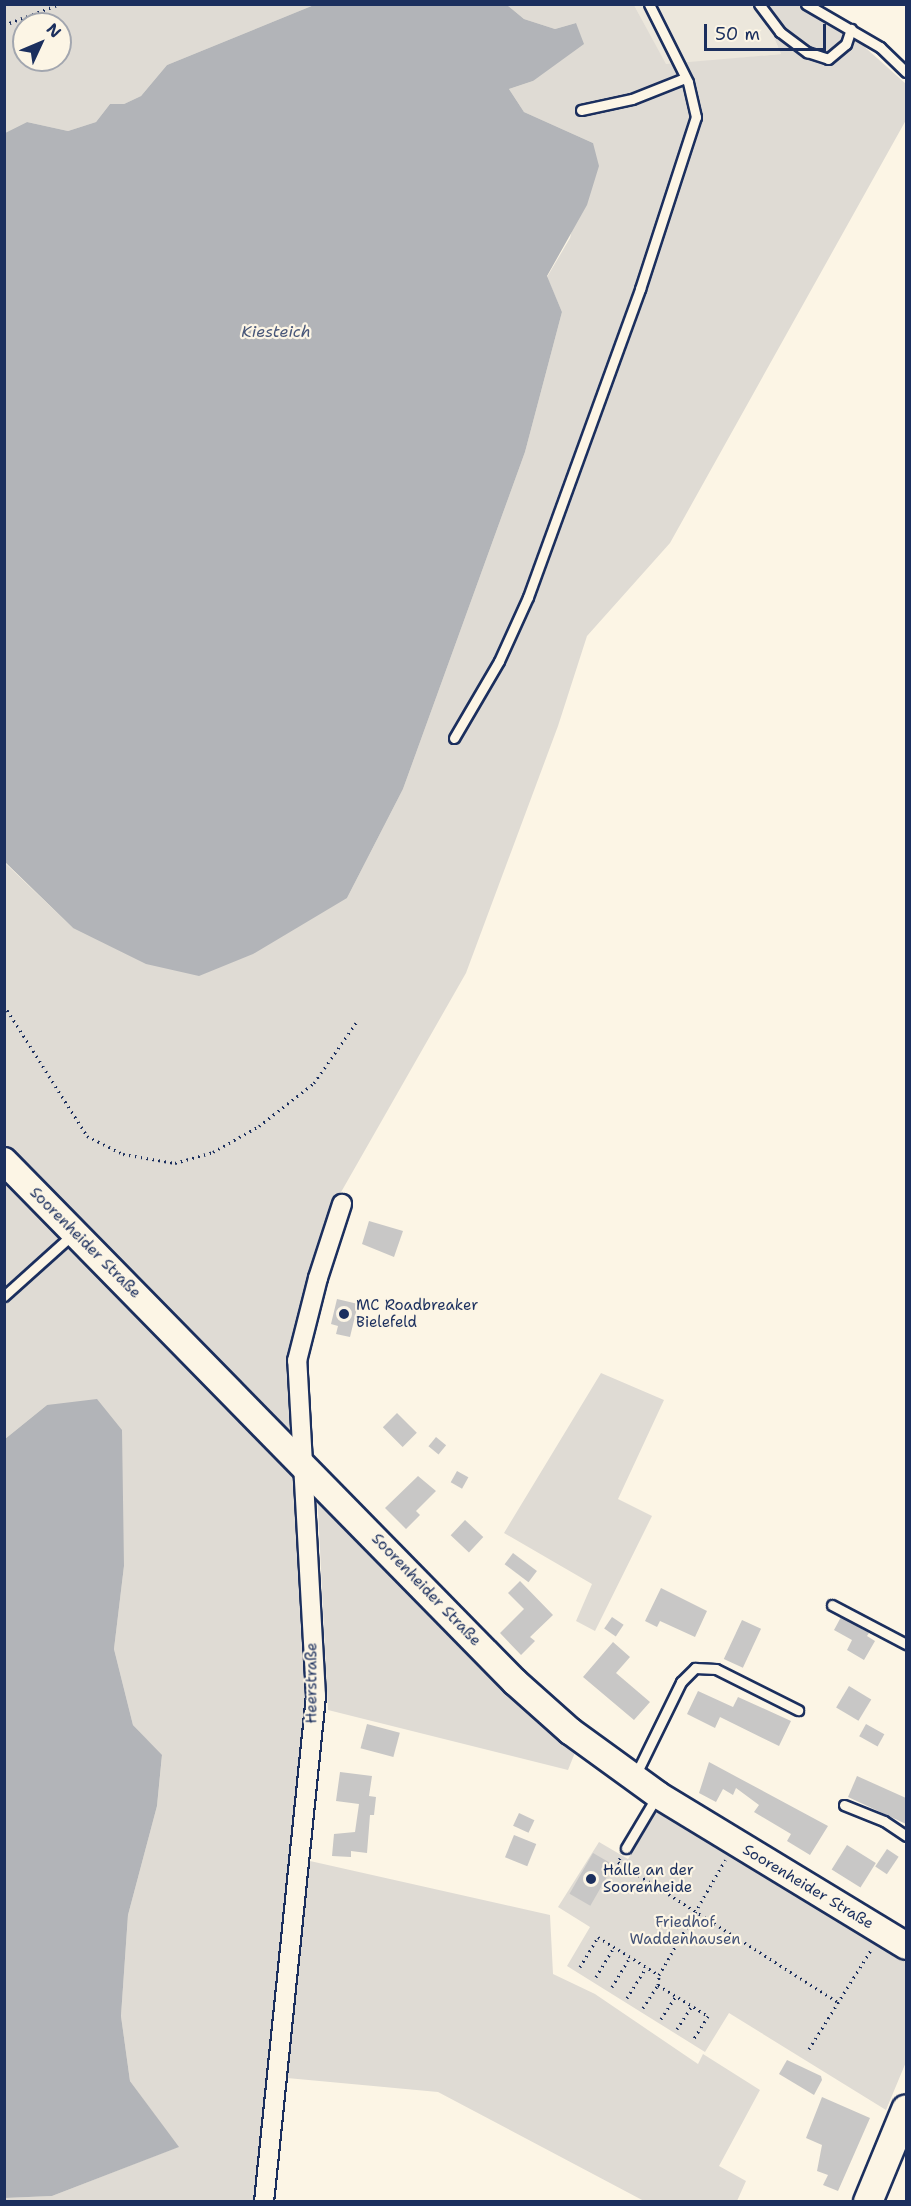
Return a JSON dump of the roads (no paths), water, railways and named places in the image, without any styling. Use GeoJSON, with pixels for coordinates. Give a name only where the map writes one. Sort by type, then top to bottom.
{"type":"FeatureCollection","features":[{"type":"Feature","properties":{"kind":"main road","name":"Soorenheider Straße"},"geometry":{"type":"LineString","coordinates":[[4,1161],[305,1465],[515,1682],[570,1731],[658,1795],[906,1946]]}},
{"type":"Feature","properties":{"kind":"main road"},"geometry":{"type":"LineString","coordinates":[[868,2202],[906,2110]]}},
{"type":"Feature","properties":{"kind":"street","name":"Heerstraße"},"geometry":{"type":"LineString","coordinates":[[264,2202],[316,1696],[305,1465],[297,1361],[318,1278],[342,1204]]}},
{"type":"Feature","properties":{"kind":"lane"},"geometry":{"type":"LineString","coordinates":[[454,738],[499,661],[528,597],[640,289],[696,117],[685,78],[649,4]]}},
{"type":"Feature","properties":{"kind":"lane"},"geometry":{"type":"LineString","coordinates":[[759,4],[780,32],[807,52],[828,59],[846,44],[851,29]]}},
{"type":"Feature","properties":{"kind":"lane"},"geometry":{"type":"LineString","coordinates":[[806,4],[880,47],[906,72]]}},
{"type":"Feature","properties":{"kind":"lane"},"geometry":{"type":"LineString","coordinates":[[581,110],[632,99],[685,78]]}},
{"type":"Feature","properties":{"kind":"lane"},"geometry":{"type":"LineString","coordinates":[[4,1296],[74,1233]]}},
{"type":"Feature","properties":{"kind":"lane"},"geometry":{"type":"LineString","coordinates":[[832,1605],[906,1644]]}},
{"type":"Feature","properties":{"kind":"lane"},"geometry":{"type":"LineString","coordinates":[[634,1779],[681,1682],[695,1668],[716,1669],[798,1710]]}},
{"type":"Feature","properties":{"kind":"lane"},"geometry":{"type":"LineString","coordinates":[[626,1848],[658,1795]]}},
{"type":"Feature","properties":{"kind":"lane"},"geometry":{"type":"LineString","coordinates":[[844,1805],[884,1821],[906,1836]]}},
{"type":"Feature","properties":{"kind":"water","name":"Kiesteich"},"geometry":{"type":"Polygon","coordinates":[[[314,5],[507,5],[524,19],[555,29],[576,23],[584,44],[533,81],[509,89],[524,112],[593,143],[599,166],[587,205],[547,276],[562,312],[525,452],[403,789],[347,898],[253,954],[199,976],[146,964],[73,928],[5,862],[5,133],[27,122],[68,131],[96,122],[110,104],[124,104],[141,96],[167,65],[314,5]]]}},
{"type":"Feature","properties":{"kind":"water"},"geometry":{"type":"Polygon","coordinates":[[[97,1399],[122,1430],[124,1566],[114,1649],[133,1725],[162,1755],[157,1806],[128,1915],[121,2016],[130,2081],[179,2147],[52,2196],[5,2198],[5,1439],[47,1405],[97,1399]]]}},
{"type":"Feature","properties":{"kind":"place","name":"MC Roadbreaker Bielefeld"},"geometry":{"type":"Point","coordinates":[344,1314]}},
{"type":"Feature","properties":{"kind":"place","name":"Halle an der Soorenheide"},"geometry":{"type":"Point","coordinates":[591,1879]}},
{"type":"Feature","properties":{"kind":"park label","name":"Friedhof Waddenhausen"},"geometry":{"type":"Point","coordinates":[685,1930]}}]}
